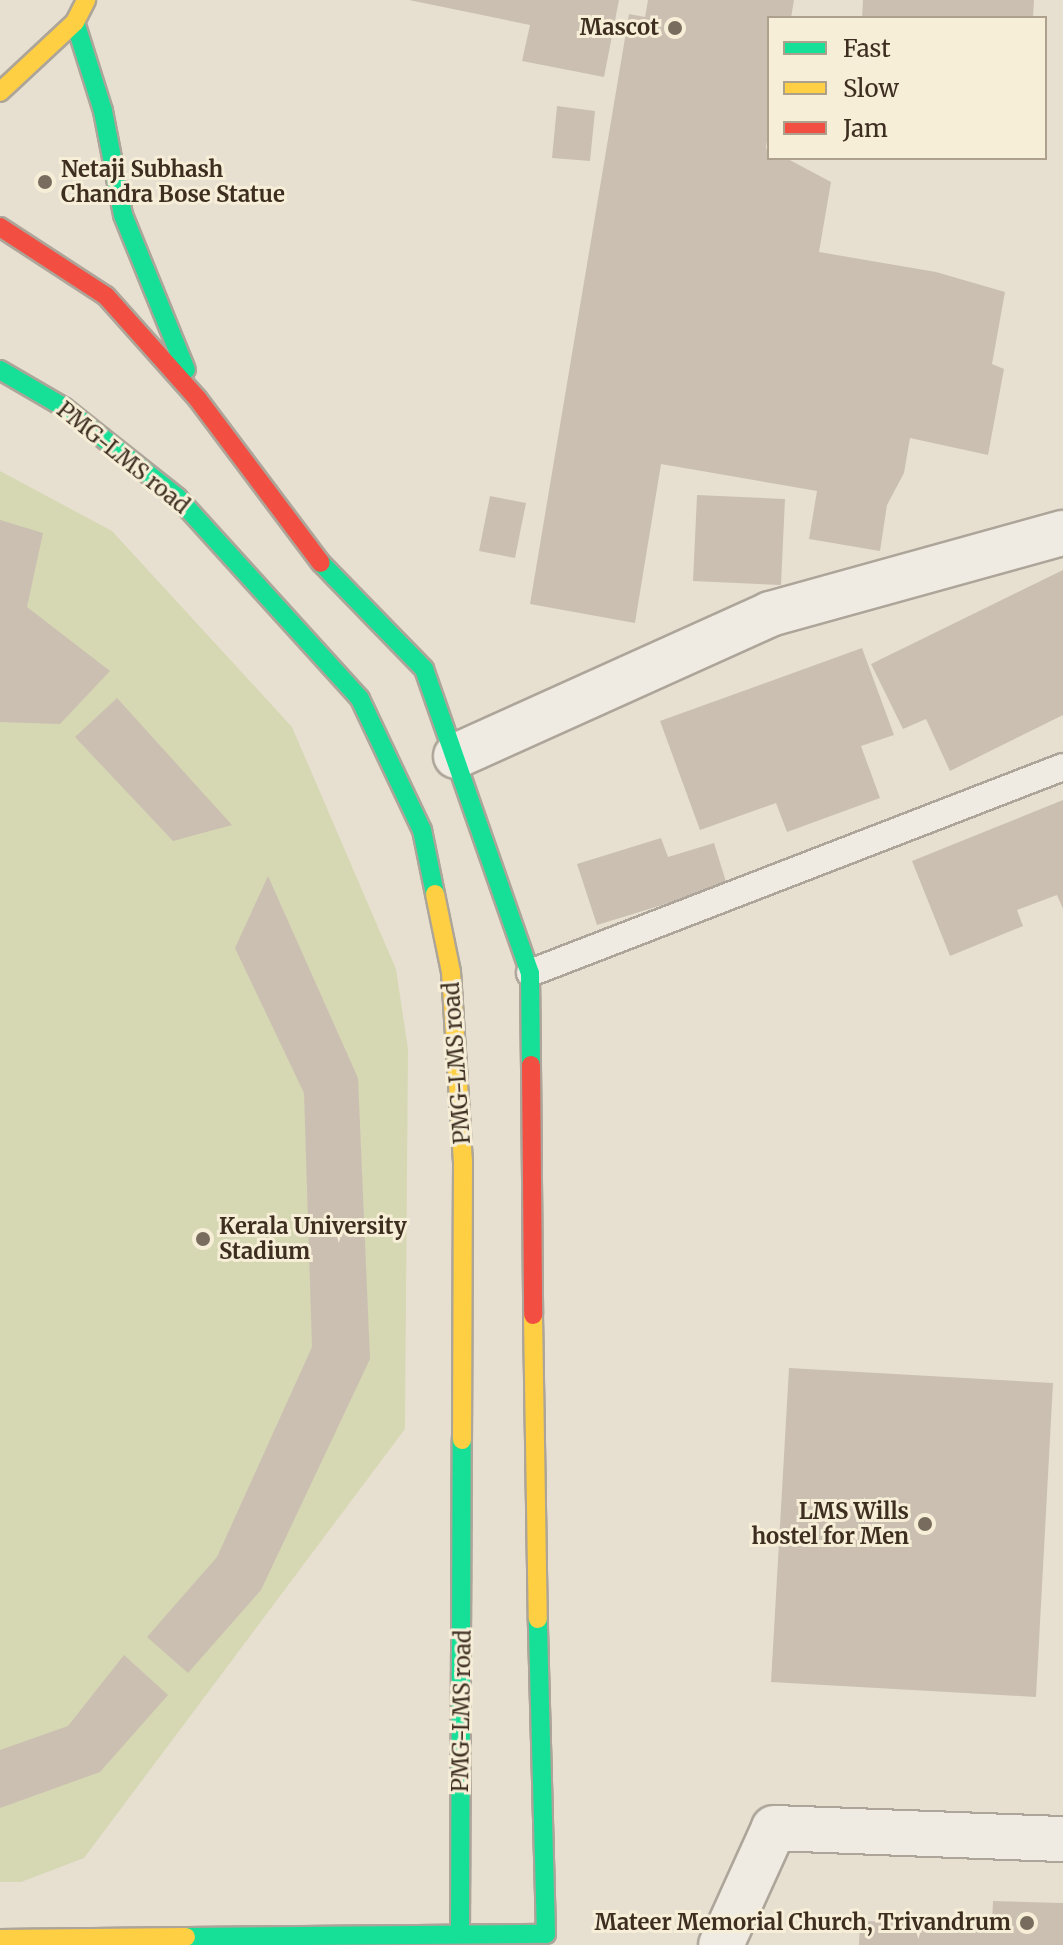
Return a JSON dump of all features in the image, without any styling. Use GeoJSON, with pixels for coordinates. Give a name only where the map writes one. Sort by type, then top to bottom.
{"type":"FeatureCollection","features":[{"type":"Feature","properties":{"kind":"main road"},"geometry":{"type":"LineString","coordinates":[[0,92],[75,22],[86,0]]}},
{"type":"Feature","properties":{"kind":"main road"},"geometry":{"type":"LineString","coordinates":[[75,22],[103,111],[123,215],[197,398]]}},
{"type":"Feature","properties":{"kind":"main road"},"geometry":{"type":"LineString","coordinates":[[0,227],[106,296],[197,398],[306,548],[424,669],[530,973],[534,1479],[546,1934],[0,1939]]}},
{"type":"Feature","properties":{"kind":"main road","name":"PMG-LMS road"},"geometry":{"type":"LineString","coordinates":[[0,370],[65,408],[178,498],[360,699],[422,830],[451,972],[463,1161],[460,1934]]}},
{"type":"Feature","properties":{"kind":"street"},"geometry":{"type":"LineString","coordinates":[[456,756],[770,614],[1063,533]]}},
{"type":"Feature","properties":{"kind":"street"},"geometry":{"type":"LineString","coordinates":[[721,1945],[774,1828],[1063,1839]]}},
{"type":"Feature","properties":{"kind":"lane"},"geometry":{"type":"LineString","coordinates":[[530,973],[1063,767]]}},
{"type":"Feature","properties":{"kind":"green space","name":"Kerala University Stadium"},"geometry":{"type":"Polygon","coordinates":[[[0,471],[112,531],[292,727],[396,969],[408,1049],[405,1429],[84,1858],[21,1882],[0,1882],[0,471]]]}},
{"type":"Feature","properties":{"kind":"building"},"geometry":{"type":"Polygon","coordinates":[[[409,0],[619,0],[604,77],[522,61],[530,25],[409,0]]]}},
{"type":"Feature","properties":{"kind":"building"},"geometry":{"type":"Polygon","coordinates":[[[648,0],[794,0],[791,16],[767,16],[767,160],[790,160],[831,182],[819,252],[936,272],[1005,292],[992,364],[1004,369],[988,455],[910,438],[904,473],[887,505],[880,551],[809,539],[817,491],[661,464],[635,623],[530,604],[629,14],[645,17],[648,0]]]}},
{"type":"Feature","properties":{"kind":"building"},"geometry":{"type":"Polygon","coordinates":[[[863,0],[1034,0],[1033,16],[862,16],[863,0]]]}},
{"type":"Feature","properties":{"kind":"building"},"geometry":{"type":"Polygon","coordinates":[[[557,106],[595,111],[590,161],[552,158],[557,106]]]}},
{"type":"Feature","properties":{"kind":"building"},"geometry":{"type":"Polygon","coordinates":[[[697,495],[785,499],[781,585],[693,581],[697,495]]]}},
{"type":"Feature","properties":{"kind":"building"},"geometry":{"type":"Polygon","coordinates":[[[490,496],[526,503],[515,558],[479,551],[490,496]]]}},
{"type":"Feature","properties":{"kind":"building"},"geometry":{"type":"Polygon","coordinates":[[[0,520],[43,533],[27,607],[110,671],[60,724],[0,722],[0,520]]]}},
{"type":"Feature","properties":{"kind":"building"},"geometry":{"type":"Polygon","coordinates":[[[1063,570],[1063,715],[950,771],[926,719],[903,729],[871,664],[1063,570]]]}},
{"type":"Feature","properties":{"kind":"building"},"geometry":{"type":"Polygon","coordinates":[[[862,648],[894,735],[861,746],[880,798],[787,832],[776,803],[700,830],[660,721],[862,648]]]}},
{"type":"Feature","properties":{"kind":"building"},"geometry":{"type":"Polygon","coordinates":[[[117,698],[232,825],[173,841],[75,737],[117,698]]]}},
{"type":"Feature","properties":{"kind":"building"},"geometry":{"type":"Polygon","coordinates":[[[1063,800],[1063,909],[1057,895],[1017,910],[1023,926],[950,956],[912,861],[1063,800]]]}},
{"type":"Feature","properties":{"kind":"building"},"geometry":{"type":"Polygon","coordinates":[[[661,838],[668,857],[714,843],[727,885],[597,925],[577,864],[661,838]]]}},
{"type":"Feature","properties":{"kind":"building"},"geometry":{"type":"Polygon","coordinates":[[[268,876],[358,1078],[370,1359],[261,1590],[188,1673],[147,1637],[217,1557],[312,1347],[304,1093],[235,948],[268,876]]]}},
{"type":"Feature","properties":{"kind":"building"},"geometry":{"type":"Polygon","coordinates":[[[789,1368],[1053,1383],[1036,1697],[771,1682],[789,1368]]]}},
{"type":"Feature","properties":{"kind":"building"},"geometry":{"type":"Polygon","coordinates":[[[124,1655],[168,1695],[100,1772],[0,1808],[0,1750],[68,1726],[124,1655]]]}},
{"type":"Feature","properties":{"kind":"building","name":"Mateer Memorial Church, Trivandrum"},"geometry":{"type":"Polygon","coordinates":[[[993,1901],[1063,1903],[1063,1945],[859,1945],[860,1921],[992,1924],[993,1901]]]}},
{"type":"Feature","properties":{"kind":"traffic: fast"},"geometry":{"type":"LineString","coordinates":[[75,22],[103,111],[123,215],[186,370]]}},
{"type":"Feature","properties":{"kind":"traffic: fast"},"geometry":{"type":"LineString","coordinates":[[0,370],[65,408],[178,498],[360,699],[422,830],[435,894]]}},
{"type":"Feature","properties":{"kind":"traffic: fast"},"geometry":{"type":"LineString","coordinates":[[321,563],[424,669],[530,973],[531,1065]]}},
{"type":"Feature","properties":{"kind":"traffic: fast"},"geometry":{"type":"LineString","coordinates":[[460,1934],[462,1440]]}},
{"type":"Feature","properties":{"kind":"traffic: fast"},"geometry":{"type":"LineString","coordinates":[[186,1937],[546,1934],[538,1619]]}},
{"type":"Feature","properties":{"kind":"traffic: slow"},"geometry":{"type":"LineString","coordinates":[[0,92],[75,22],[86,0]]}},
{"type":"Feature","properties":{"kind":"traffic: slow"},"geometry":{"type":"LineString","coordinates":[[435,894],[451,972],[463,1161],[462,1440]]}},
{"type":"Feature","properties":{"kind":"traffic: slow"},"geometry":{"type":"LineString","coordinates":[[533,1315],[538,1619]]}},
{"type":"Feature","properties":{"kind":"traffic: slow"},"geometry":{"type":"LineString","coordinates":[[0,1939],[186,1937]]}},
{"type":"Feature","properties":{"kind":"traffic: jam"},"geometry":{"type":"LineString","coordinates":[[0,227],[106,296],[197,398],[321,563]]}},
{"type":"Feature","properties":{"kind":"traffic: jam"},"geometry":{"type":"LineString","coordinates":[[531,1065],[533,1315]]}},
{"type":"Feature","properties":{"kind":"place","name":"Mascot"},"geometry":{"type":"Point","coordinates":[675,28]}},
{"type":"Feature","properties":{"kind":"place","name":"Netaji Subhash Chandra Bose Statue"},"geometry":{"type":"Point","coordinates":[45,182]}},
{"type":"Feature","properties":{"kind":"place","name":"Kerala University Stadium"},"geometry":{"type":"Point","coordinates":[203,1239]}},
{"type":"Feature","properties":{"kind":"place","name":"LMS Wills hostel for Men"},"geometry":{"type":"Point","coordinates":[925,1524]}},
{"type":"Feature","properties":{"kind":"place","name":"Mateer Memorial Church, Trivandrum"},"geometry":{"type":"Point","coordinates":[1027,1923]}}]}
